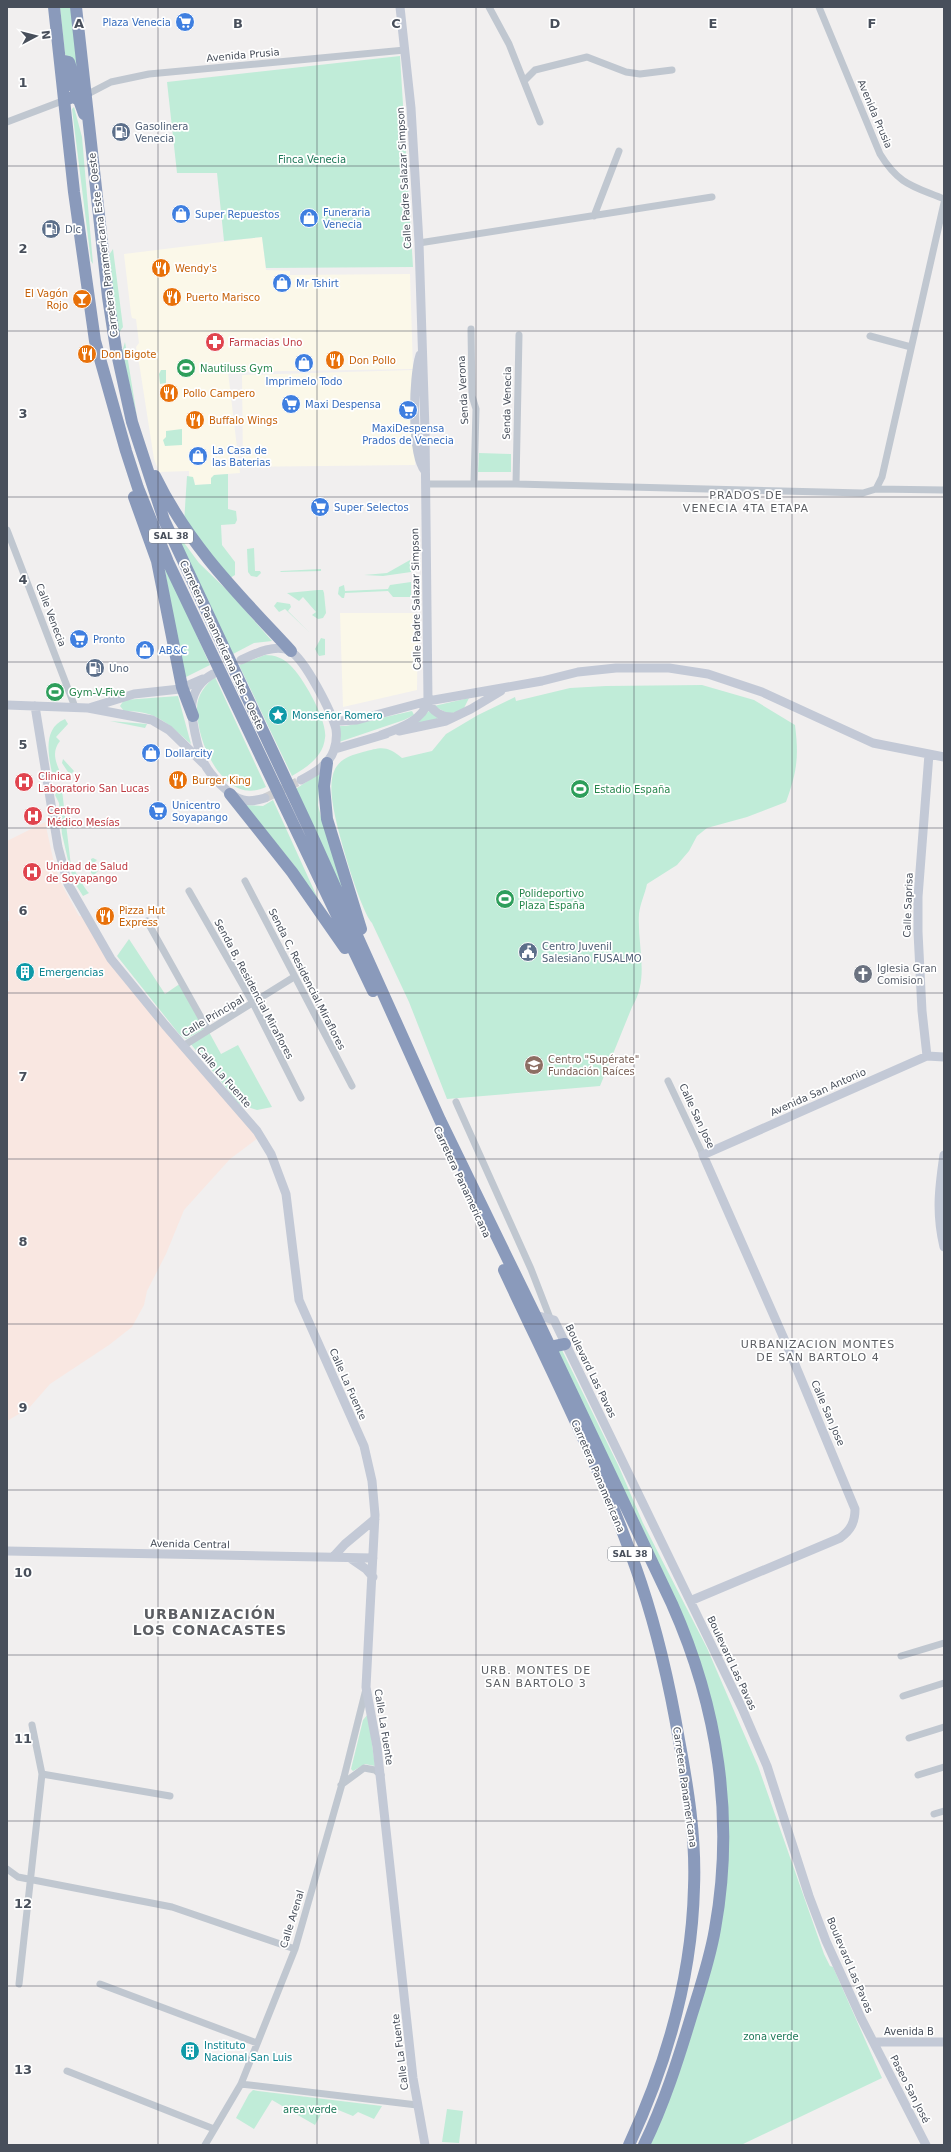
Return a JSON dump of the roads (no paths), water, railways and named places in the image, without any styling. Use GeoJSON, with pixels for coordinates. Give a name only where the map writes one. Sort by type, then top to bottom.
{"type":"FeatureCollection","features":[{"type":"Feature","properties":{"kind":"highway","name":"Carretera Panamericana Este - Oeste"},"geometry":{"type":"LineString","coordinates":[[54,7],[75,200],[95,341],[138,488],[166,555],[377,1000]]}},
{"type":"Feature","properties":{"kind":"highway","name":"Carretera Panamericana Este - Oeste"},"geometry":{"type":"LineString","coordinates":[[76,7],[108,297],[120,370],[132,422],[152,487],[173,541],[308,829],[397,1026]]}},
{"type":"Feature","properties":{"kind":"highway"},"geometry":{"type":"LineString","coordinates":[[60,60],[69,62],[73,86],[79,93],[86,95]]}},
{"type":"Feature","properties":{"kind":"highway"},"geometry":{"type":"LineString","coordinates":[[65,100],[73,97],[76,98],[82,106],[92,175],[95,179]]}},
{"type":"Feature","properties":{"kind":"highway"},"geometry":{"type":"LineString","coordinates":[[95,341],[98,371],[116,439],[140,518],[157,561],[182,688],[193,716]]}},
{"type":"Feature","properties":{"kind":"highway"},"geometry":{"type":"LineString","coordinates":[[132,422],[159,484],[187,532],[219,574],[291,651]]}},
{"type":"Feature","properties":{"kind":"highway"},"geometry":{"type":"LineString","coordinates":[[327,763],[324,786],[327,819],[361,929],[383,983],[397,1026]]}},
{"type":"Feature","properties":{"kind":"highway"},"geometry":{"type":"LineString","coordinates":[[230,794],[292,872],[334,929],[377,1000]]}},
{"type":"Feature","properties":{"kind":"highway","name":"Carretera Panamericana"},"geometry":{"type":"LineString","coordinates":[[377,1000],[595,1466],[640,1581],[670,1691],[683,1760],[692,1827],[694,1867],[692,1918],[683,1987],[673,2027],[653,2088],[629,2145]]}},
{"type":"Feature","properties":{"kind":"highway","name":"Carretera Panamericana"},"geometry":{"type":"LineString","coordinates":[[397,1026],[489,1224],[535,1315],[687,1637],[706,1699],[720,1766],[724,1848],[722,1881],[715,1931],[673,2074],[644,2145]]}},
{"type":"Feature","properties":{"kind":"highway"},"geometry":{"type":"LineString","coordinates":[[550,1347],[566,1344]]}},
{"type":"Feature","properties":{"kind":"street","name":"Calle Padre Salazar Simpson"},"geometry":{"type":"LineString","coordinates":[[400,7],[405,50],[419,243],[425,430],[428,701]]}},
{"type":"Feature","properties":{"kind":"street"},"geometry":{"type":"LineString","coordinates":[[489,7],[510,44],[540,122]]}},
{"type":"Feature","properties":{"kind":"street","name":"Avenida Prusia"},"geometry":{"type":"LineString","coordinates":[[819,7],[880,154],[891,171],[902,181],[944,199]]}},
{"type":"Feature","properties":{"kind":"street","name":"Avenida Prusia"},"geometry":{"type":"LineString","coordinates":[[86,95],[111,82],[150,74],[405,50]]}},
{"type":"Feature","properties":{"kind":"street"},"geometry":{"type":"LineString","coordinates":[[524,81],[535,70],[587,57],[626,72],[640,74],[672,70]]}},
{"type":"Feature","properties":{"kind":"street"},"geometry":{"type":"LineString","coordinates":[[7,122],[65,100]]}},
{"type":"Feature","properties":{"kind":"street"},"geometry":{"type":"LineString","coordinates":[[594,216],[619,151]]}},
{"type":"Feature","properties":{"kind":"street"},"geometry":{"type":"LineString","coordinates":[[419,243],[712,197]]}},
{"type":"Feature","properties":{"kind":"street"},"geometry":{"type":"LineString","coordinates":[[876,489],[882,477],[944,203]]}},
{"type":"Feature","properties":{"kind":"street","name":"Senda Verona"},"geometry":{"type":"LineString","coordinates":[[471,329],[472,396],[476,409],[474,483]]}},
{"type":"Feature","properties":{"kind":"street","name":"Senda Venecia"},"geometry":{"type":"LineString","coordinates":[[516,484],[519,335]]}},
{"type":"Feature","properties":{"kind":"street"},"geometry":{"type":"LineString","coordinates":[[870,336],[911,347]]}},
{"type":"Feature","properties":{"kind":"street","name":"Calle Padre Salazar Simpson"},"geometry":{"type":"LineString","coordinates":[[422,348],[415,382],[418,459],[425,472]]}},
{"type":"Feature","properties":{"kind":"street"},"geometry":{"type":"LineString","coordinates":[[415,382],[419,387],[420,416],[425,430]]}},
{"type":"Feature","properties":{"kind":"street"},"geometry":{"type":"LineString","coordinates":[[426,484],[474,483],[863,493],[876,489],[944,490]]}},
{"type":"Feature","properties":{"kind":"street","name":"Calle Venecia"},"geometry":{"type":"LineString","coordinates":[[7,530],[75,707]]}},
{"type":"Feature","properties":{"kind":"street"},"geometry":{"type":"LineString","coordinates":[[241,660],[261,651],[291,651],[308,671],[332,718],[336,730],[334,749],[327,763],[301,780]]}},
{"type":"Feature","properties":{"kind":"street"},"geometry":{"type":"LineString","coordinates":[[332,718],[340,720],[357,720],[428,701],[604,668],[689,670],[717,677],[762,692],[873,742],[944,757]]}},
{"type":"Feature","properties":{"kind":"street"},"geometry":{"type":"LineString","coordinates":[[88,708],[134,694],[166,692],[182,688],[210,675],[200,685],[194,697],[193,716],[204,764]]}},
{"type":"Feature","properties":{"kind":"street"},"geometry":{"type":"LineString","coordinates":[[334,749],[381,735],[446,721],[507,687]]}},
{"type":"Feature","properties":{"kind":"street"},"geometry":{"type":"LineString","coordinates":[[428,701],[430,707],[444,716],[457,716]]}},
{"type":"Feature","properties":{"kind":"street"},"geometry":{"type":"LineString","coordinates":[[381,735],[403,726],[418,717],[426,707],[428,701]]}},
{"type":"Feature","properties":{"kind":"street"},"geometry":{"type":"LineString","coordinates":[[7,705],[88,708],[140,717],[159,723],[169,730],[204,764],[230,794],[251,801],[265,798]]}},
{"type":"Feature","properties":{"kind":"street","name":"Calle La Fuente"},"geometry":{"type":"LineString","coordinates":[[35,706],[58,847],[68,884],[111,958],[183,1046],[266,1143],[278,1167],[286,1194],[299,1300],[364,1446],[372,1481],[375,1519],[366,1687],[380,1775],[417,2105],[425,2145]]}},
{"type":"Feature","properties":{"kind":"street","name":"Calle Saprisa"},"geometry":{"type":"LineString","coordinates":[[926,1056],[921,1004],[918,897],[929,754]]}},
{"type":"Feature","properties":{"kind":"street","name":"Senda C, Residencial Miraflores"},"geometry":{"type":"LineString","coordinates":[[246,881],[294,977],[352,1086]]}},
{"type":"Feature","properties":{"kind":"street","name":"Senda B, Residencial Miraflores"},"geometry":{"type":"LineString","coordinates":[[189,891],[252,1003],[301,1098]]}},
{"type":"Feature","properties":{"kind":"street"},"geometry":{"type":"LineString","coordinates":[[146,921],[208,1030]]}},
{"type":"Feature","properties":{"kind":"street","name":"Calle Principal"},"geometry":{"type":"LineString","coordinates":[[183,1046],[294,977]]}},
{"type":"Feature","properties":{"kind":"street"},"geometry":{"type":"LineString","coordinates":[[926,1056],[944,1058]]}},
{"type":"Feature","properties":{"kind":"street","name":"Avenida San Antonio"},"geometry":{"type":"LineString","coordinates":[[703,1155],[926,1056]]}},
{"type":"Feature","properties":{"kind":"street","name":"Calle San Jose"},"geometry":{"type":"LineString","coordinates":[[668,1081],[703,1155],[789,1350],[856,1509],[853,1524],[848,1532],[840,1538],[690,1601]]}},
{"type":"Feature","properties":{"kind":"street"},"geometry":{"type":"LineString","coordinates":[[456,1102],[532,1269],[550,1318]]}},
{"type":"Feature","properties":{"kind":"street"},"geometry":{"type":"LineString","coordinates":[[944,1155],[937,1197],[939,1226],[944,1247]]}},
{"type":"Feature","properties":{"kind":"street"},"geometry":{"type":"LineString","coordinates":[[535,1315],[550,1318]]}},
{"type":"Feature","properties":{"kind":"street","name":"Boulevard Las Pavas"},"geometry":{"type":"LineString","coordinates":[[550,1318],[554,1320],[566,1344],[712,1645],[767,1766],[809,1896],[826,1941],[860,2018],[874,2042]]}},
{"type":"Feature","properties":{"kind":"street"},"geometry":{"type":"LineString","coordinates":[[334,1557],[344,1544],[375,1519]]}},
{"type":"Feature","properties":{"kind":"street","name":"Avenida Central"},"geometry":{"type":"LineString","coordinates":[[7,1551],[373,1558]]}},
{"type":"Feature","properties":{"kind":"street"},"geometry":{"type":"LineString","coordinates":[[350,1558],[366,1569],[373,1577]]}},
{"type":"Feature","properties":{"kind":"street"},"geometry":{"type":"LineString","coordinates":[[901,1656],[944,1643]]}},
{"type":"Feature","properties":{"kind":"street"},"geometry":{"type":"LineString","coordinates":[[903,1696],[944,1683]]}},
{"type":"Feature","properties":{"kind":"street","name":"Calle Arenal"},"geometry":{"type":"LineString","coordinates":[[205,2145],[241,2084],[294,1949],[341,1785],[366,1687]]}},
{"type":"Feature","properties":{"kind":"street"},"geometry":{"type":"LineString","coordinates":[[19,1984],[42,1774],[32,1725]]}},
{"type":"Feature","properties":{"kind":"street"},"geometry":{"type":"LineString","coordinates":[[909,1738],[944,1727]]}},
{"type":"Feature","properties":{"kind":"street"},"geometry":{"type":"LineString","coordinates":[[918,1775],[944,1767]]}},
{"type":"Feature","properties":{"kind":"street"},"geometry":{"type":"LineString","coordinates":[[341,1785],[364,1768],[375,1770],[380,1775]]}},
{"type":"Feature","properties":{"kind":"street"},"geometry":{"type":"LineString","coordinates":[[42,1774],[170,1796]]}},
{"type":"Feature","properties":{"kind":"street"},"geometry":{"type":"LineString","coordinates":[[934,1814],[944,1811]]}},
{"type":"Feature","properties":{"kind":"street"},"geometry":{"type":"LineString","coordinates":[[7,1869],[18,1877],[30,1878],[172,1907],[294,1949]]}},
{"type":"Feature","properties":{"kind":"street"},"geometry":{"type":"LineString","coordinates":[[100,1984],[257,2043]]}},
{"type":"Feature","properties":{"kind":"street","name":"Avenida B"},"geometry":{"type":"LineString","coordinates":[[874,2042],[944,2042]]}},
{"type":"Feature","properties":{"kind":"street","name":"Paseo San José"},"geometry":{"type":"LineString","coordinates":[[874,2042],[926,2145]]}},
{"type":"Feature","properties":{"kind":"street"},"geometry":{"type":"LineString","coordinates":[[67,2071],[214,2129]]}},
{"type":"Feature","properties":{"kind":"street"},"geometry":{"type":"LineString","coordinates":[[241,2084],[417,2105]]}},
{"type":"Feature","properties":{"kind":"tunnel"},"geometry":{"type":"LineString","coordinates":[[265,798],[301,780]]}},
{"type":"Feature","properties":{"kind":"place","name":"Plaza Venecia"},"geometry":{"type":"Point","coordinates":[185,22]}},
{"type":"Feature","properties":{"kind":"place","name":"Gasolinera Venecia"},"geometry":{"type":"Point","coordinates":[121,132]}},
{"type":"Feature","properties":{"kind":"place","name":"Super Repuestos"},"geometry":{"type":"Point","coordinates":[181,214]}},
{"type":"Feature","properties":{"kind":"place","name":"Funeraria Venecia"},"geometry":{"type":"Point","coordinates":[309,218]}},
{"type":"Feature","properties":{"kind":"place","name":"Dlc"},"geometry":{"type":"Point","coordinates":[51,229]}},
{"type":"Feature","properties":{"kind":"place","name":"Wendy's"},"geometry":{"type":"Point","coordinates":[161,268]}},
{"type":"Feature","properties":{"kind":"place","name":"Mr Tshirt"},"geometry":{"type":"Point","coordinates":[282,283]}},
{"type":"Feature","properties":{"kind":"place","name":"Puerto Marisco"},"geometry":{"type":"Point","coordinates":[172,297]}},
{"type":"Feature","properties":{"kind":"place","name":"El Vagón Rojo"},"geometry":{"type":"Point","coordinates":[82,299]}},
{"type":"Feature","properties":{"kind":"place","name":"Farmacias Uno"},"geometry":{"type":"Point","coordinates":[215,342]}},
{"type":"Feature","properties":{"kind":"place","name":"Don Bigote"},"geometry":{"type":"Point","coordinates":[87,354]}},
{"type":"Feature","properties":{"kind":"place","name":"Don Pollo"},"geometry":{"type":"Point","coordinates":[335,360]}},
{"type":"Feature","properties":{"kind":"place","name":"Imprimelo Todo"},"geometry":{"type":"Point","coordinates":[304,363]}},
{"type":"Feature","properties":{"kind":"place","name":"Nautiluss Gym"},"geometry":{"type":"Point","coordinates":[186,368]}},
{"type":"Feature","properties":{"kind":"place","name":"Pollo Campero"},"geometry":{"type":"Point","coordinates":[169,393]}},
{"type":"Feature","properties":{"kind":"place","name":"Maxi Despensa"},"geometry":{"type":"Point","coordinates":[291,404]}},
{"type":"Feature","properties":{"kind":"place","name":"MaxiDespensa Prados de Venecia"},"geometry":{"type":"Point","coordinates":[408,410]}},
{"type":"Feature","properties":{"kind":"place","name":"Buffalo Wings"},"geometry":{"type":"Point","coordinates":[195,420]}},
{"type":"Feature","properties":{"kind":"place","name":"La Casa de las Baterias"},"geometry":{"type":"Point","coordinates":[198,456]}},
{"type":"Feature","properties":{"kind":"place","name":"Super Selectos"},"geometry":{"type":"Point","coordinates":[320,507]}},
{"type":"Feature","properties":{"kind":"place","name":"Pronto"},"geometry":{"type":"Point","coordinates":[79,639]}},
{"type":"Feature","properties":{"kind":"place","name":"AB&C"},"geometry":{"type":"Point","coordinates":[145,650]}},
{"type":"Feature","properties":{"kind":"place","name":"Uno"},"geometry":{"type":"Point","coordinates":[95,668]}},
{"type":"Feature","properties":{"kind":"place","name":"Gym-V-Five"},"geometry":{"type":"Point","coordinates":[55,692]}},
{"type":"Feature","properties":{"kind":"place","name":"Monseñor Romero"},"geometry":{"type":"Point","coordinates":[278,715]}},
{"type":"Feature","properties":{"kind":"place","name":"Dollarcity"},"geometry":{"type":"Point","coordinates":[151,753]}},
{"type":"Feature","properties":{"kind":"place","name":"Burger King"},"geometry":{"type":"Point","coordinates":[178,780]}},
{"type":"Feature","properties":{"kind":"place","name":"Clinica y Laboratorio San Lucas"},"geometry":{"type":"Point","coordinates":[24,782]}},
{"type":"Feature","properties":{"kind":"place","name":"Estadio España"},"geometry":{"type":"Point","coordinates":[580,789]}},
{"type":"Feature","properties":{"kind":"place","name":"Unicentro Soyapango"},"geometry":{"type":"Point","coordinates":[158,811]}},
{"type":"Feature","properties":{"kind":"place","name":"Centro Médico Mesías"},"geometry":{"type":"Point","coordinates":[33,816]}},
{"type":"Feature","properties":{"kind":"place","name":"Unidad de Salud de Soyapango"},"geometry":{"type":"Point","coordinates":[32,872]}},
{"type":"Feature","properties":{"kind":"place","name":"Polideportivo Plaza España"},"geometry":{"type":"Point","coordinates":[505,899]}},
{"type":"Feature","properties":{"kind":"place","name":"Pizza Hut Express"},"geometry":{"type":"Point","coordinates":[105,916]}},
{"type":"Feature","properties":{"kind":"place","name":"Centro Juvenil Salesiano FUSALMO"},"geometry":{"type":"Point","coordinates":[528,952]}},
{"type":"Feature","properties":{"kind":"place","name":"Emergencias"},"geometry":{"type":"Point","coordinates":[25,972]}},
{"type":"Feature","properties":{"kind":"place","name":"Iglesia Gran Comision"},"geometry":{"type":"Point","coordinates":[863,974]}},
{"type":"Feature","properties":{"kind":"place","name":"Centro \"Supérate\" Fundación Raíces"},"geometry":{"type":"Point","coordinates":[534,1065]}},
{"type":"Feature","properties":{"kind":"place","name":"Instituto Nacional San Luis"},"geometry":{"type":"Point","coordinates":[190,2051]}},
{"type":"Feature","properties":{"kind":"district","name":"PRADOS DE VENECIA 4TA ETAPA"},"geometry":{"type":"Point","coordinates":[746,501]}},
{"type":"Feature","properties":{"kind":"district","name":"URBANIZACION MONTES DE SAN BARTOLO 4"},"geometry":{"type":"Point","coordinates":[818,1350]}},
{"type":"Feature","properties":{"kind":"district","name":"URBANIZACIÓN LOS CONACASTES"},"geometry":{"type":"Point","coordinates":[210,1622]}},
{"type":"Feature","properties":{"kind":"district","name":"URB. MONTES DE SAN BARTOLO 3"},"geometry":{"type":"Point","coordinates":[536,1676]}},
{"type":"Feature","properties":{"kind":"park label","name":"Finca Venecia"},"geometry":{"type":"Point","coordinates":[312,159]}},
{"type":"Feature","properties":{"kind":"park label","name":"zona verde"},"geometry":{"type":"Point","coordinates":[771,2036]}},
{"type":"Feature","properties":{"kind":"park label","name":"area verde"},"geometry":{"type":"Point","coordinates":[310,2109]}}]}
